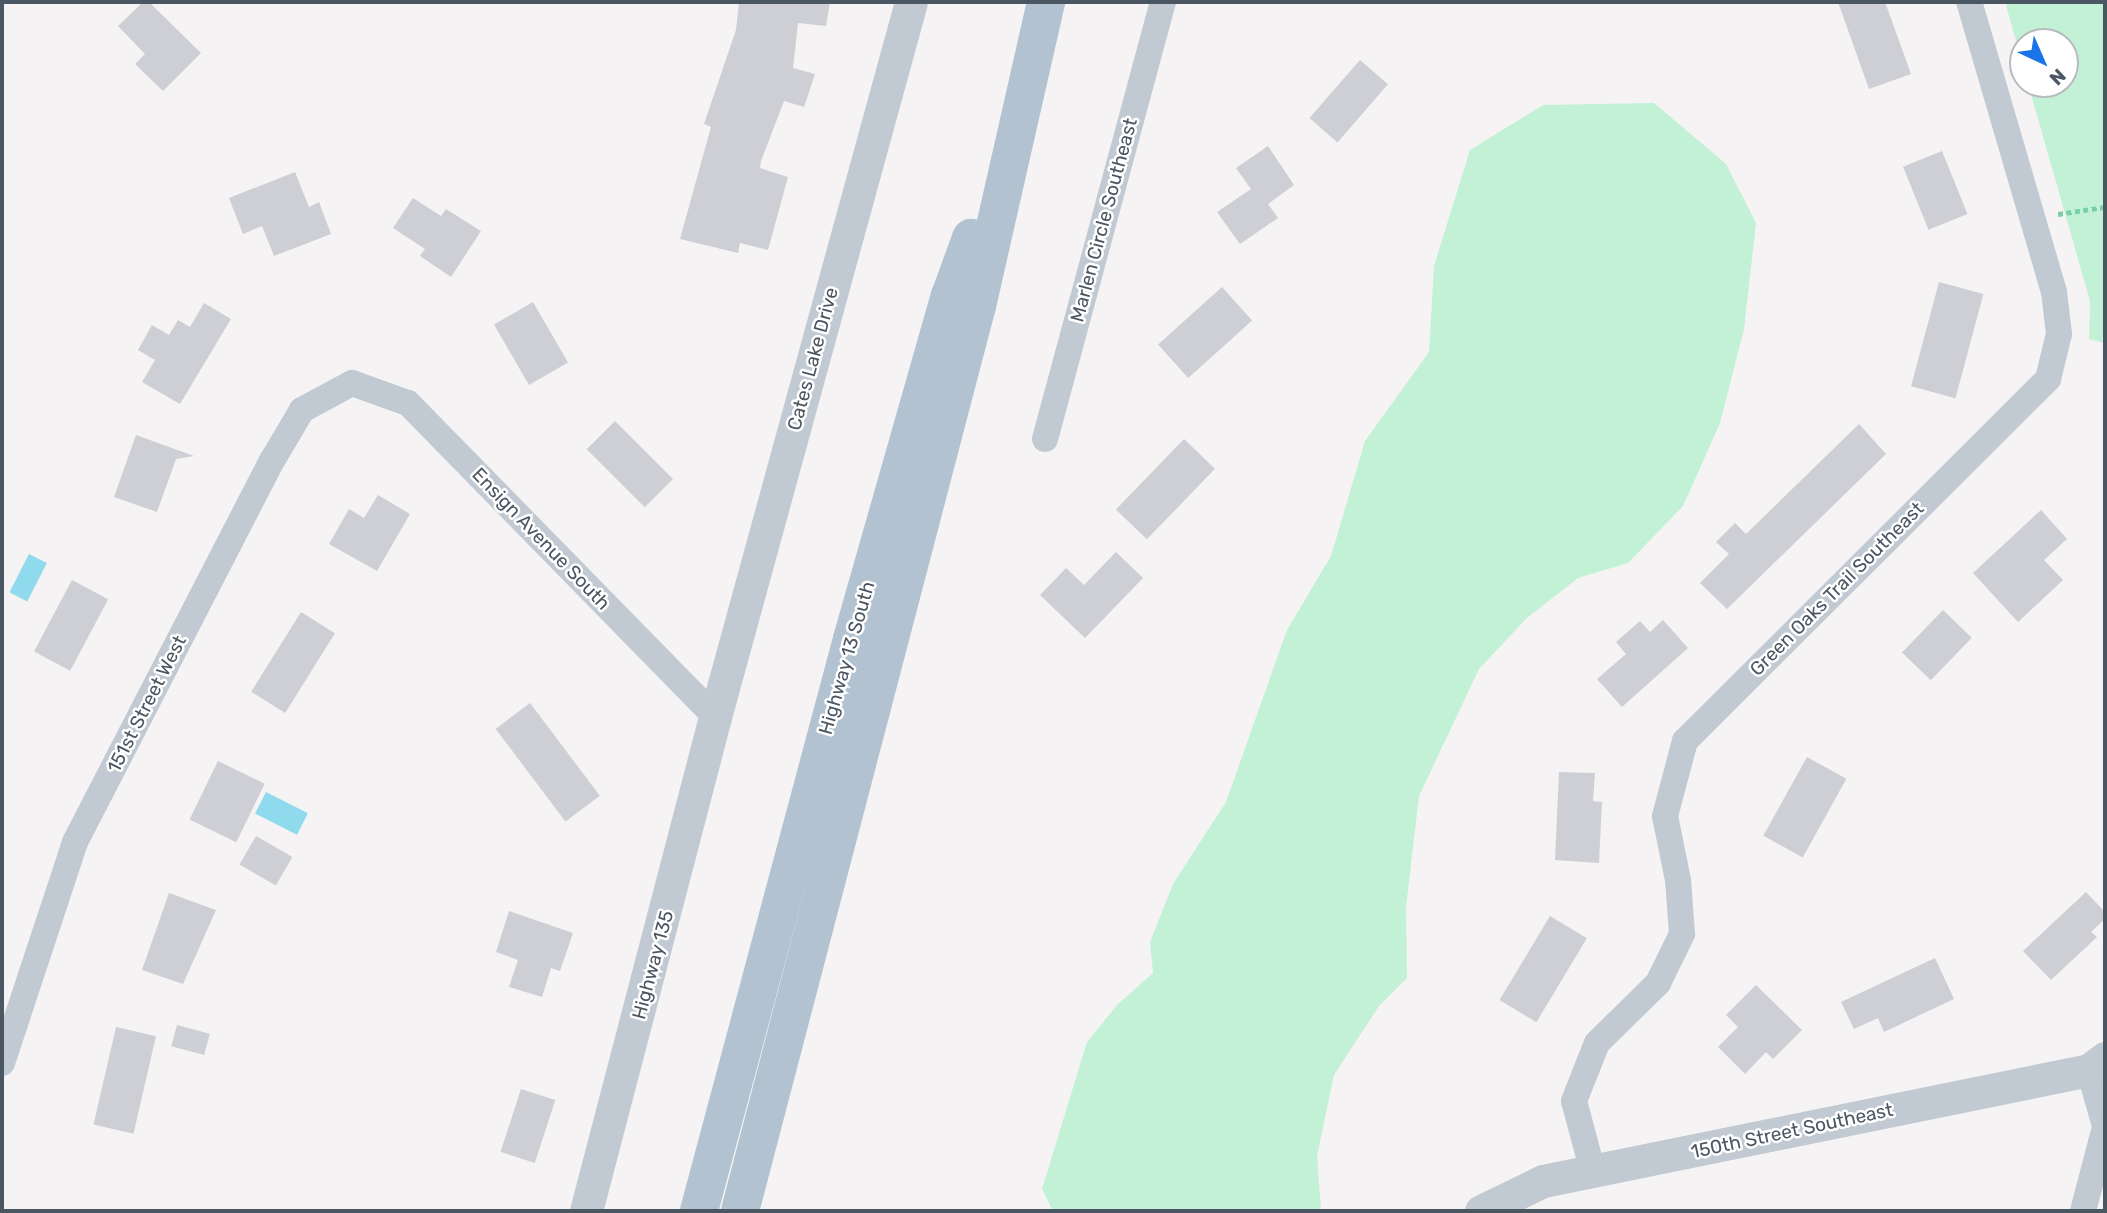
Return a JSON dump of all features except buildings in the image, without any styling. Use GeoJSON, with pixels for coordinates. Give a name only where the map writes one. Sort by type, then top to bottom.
{"type":"FeatureCollection","features":[{"type":"Feature","properties":{"kind":"main road","name":"Highway 13 South"},"geometry":{"type":"LineString","coordinates":[[740,1211],[977,306],[1018,111],[1046,2]]}},
{"type":"Feature","properties":{"kind":"main road","name":"Highway 13 South"},"geometry":{"type":"LineString","coordinates":[[699,1211],[776,916],[950,296],[1018,111]]}},
{"type":"Feature","properties":{"kind":"street","name":"Cates Lake Drive"},"geometry":{"type":"LineString","coordinates":[[715,717],[911,2]]}},
{"type":"Feature","properties":{"kind":"street","name":"Marlen Circle Southeast"},"geometry":{"type":"LineString","coordinates":[[1045,439],[1163,2]]}},
{"type":"Feature","properties":{"kind":"street","name":"Green Oaks Trail Southeast"},"geometry":{"type":"LineString","coordinates":[[1593,1172],[1574,1101],[1597,1042],[1658,983],[1682,934],[1678,880],[1665,816],[1685,741],[2048,379],[2059,334],[2054,292],[1969,2]]}},
{"type":"Feature","properties":{"kind":"street","name":"Ensign Avenue South"},"geometry":{"type":"LineString","coordinates":[[352,383],[408,403],[715,717]]}},
{"type":"Feature","properties":{"kind":"street","name":"151st Street West"},"geometry":{"type":"LineString","coordinates":[[2,1063],[75,842],[94,805],[302,410],[352,383]]}},
{"type":"Feature","properties":{"kind":"street","name":"Highway 135"},"geometry":{"type":"LineString","coordinates":[[586,1211],[715,717]]}},
{"type":"Feature","properties":{"kind":"street","name":"150th Street Southeast"},"geometry":{"type":"LineString","coordinates":[[1481,1211],[1543,1181],[2097,1064]]}},
{"type":"Feature","properties":{"kind":"street"},"geometry":{"type":"LineString","coordinates":[[2083,1211],[2105,1126],[2097,1064]]}},
{"type":"Feature","properties":{"kind":"path"},"geometry":{"type":"LineString","coordinates":[[2033,220],[2105,207]]}},
{"type":"Feature","properties":{"kind":"green space"},"geometry":{"type":"Polygon","coordinates":[[[2013,2],[2105,2],[2105,343],[2089,339],[2090,301],[2032,98],[2079,98],[2079,28],[2012,28],[2006,5],[2013,2]]]}},
{"type":"Feature","properties":{"kind":"green space"},"geometry":{"type":"Polygon","coordinates":[[[1654,103],[1726,164],[1756,223],[1744,329],[1720,423],[1683,506],[1628,563],[1578,578],[1528,617],[1479,669],[1419,796],[1406,907],[1407,978],[1379,1006],[1334,1075],[1317,1156],[1321,1211],[1053,1211],[1042,1189],[1087,1042],[1117,1005],[1153,973],[1150,942],[1173,884],[1226,802],[1287,630],[1331,556],[1365,441],[1429,352],[1434,266],[1470,150],[1543,105],[1654,103]]]}},
{"type":"Feature","properties":{"kind":"water"},"geometry":{"type":"Polygon","coordinates":[[[29,554],[47,563],[27,601],[9,592],[29,554]]]}},
{"type":"Feature","properties":{"kind":"water"},"geometry":{"type":"Polygon","coordinates":[[[266,792],[308,813],[297,835],[255,813],[266,792]]]}}]}
